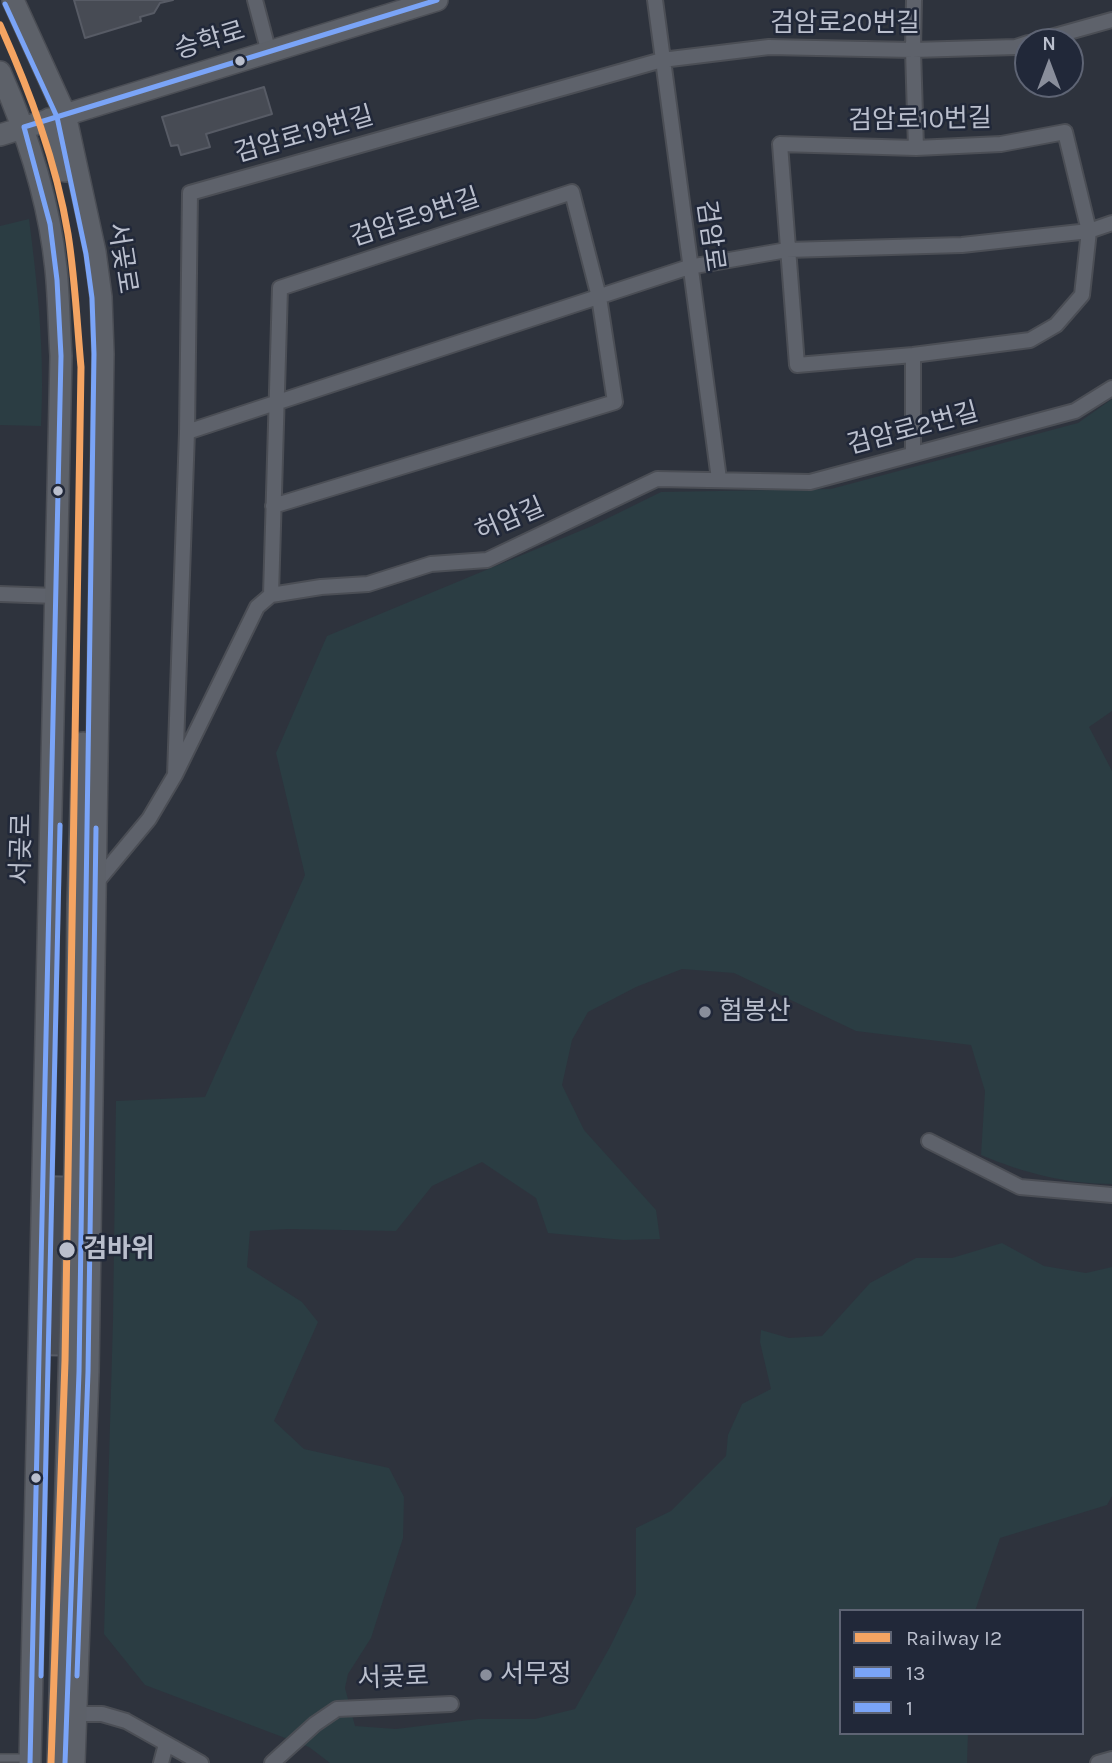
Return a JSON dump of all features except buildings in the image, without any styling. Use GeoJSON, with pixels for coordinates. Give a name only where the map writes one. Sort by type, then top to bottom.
{"type":"FeatureCollection","features":[{"type":"Feature","properties":{"kind":"main road","name":"서곶로"},"geometry":{"type":"LineString","coordinates":[[13,0],[57,117],[95,252],[102,308],[88,1372],[74,1763]]}},
{"type":"Feature","properties":{"kind":"main road","name":"승학로"},"geometry":{"type":"LineString","coordinates":[[0,135],[437,0]]}},
{"type":"Feature","properties":{"kind":"main road","name":"서곶로"},"geometry":{"type":"LineString","coordinates":[[0,72],[24,127],[47,206],[57,270],[61,356],[30,1760]]}},
{"type":"Feature","properties":{"kind":"main road","name":"서곶로"},"geometry":{"type":"LineString","coordinates":[[57,117],[88,277],[91,469],[58,1763]]}},
{"type":"Feature","properties":{"kind":"street"},"geometry":{"type":"LineString","coordinates":[[255,0],[269,53]]}},
{"type":"Feature","properties":{"kind":"street","name":"검암로"},"geometry":{"type":"LineString","coordinates":[[654,0],[719,479]]}},
{"type":"Feature","properties":{"kind":"street"},"geometry":{"type":"LineString","coordinates":[[914,0],[916,148]]}},
{"type":"Feature","properties":{"kind":"street"},"geometry":{"type":"LineString","coordinates":[[1083,28],[1112,20]]}},
{"type":"Feature","properties":{"kind":"street","name":"검암로20번길"},"geometry":{"type":"LineString","coordinates":[[662,60],[769,47],[913,50],[1014,47]]}},
{"type":"Feature","properties":{"kind":"street","name":"검암로19번길"},"geometry":{"type":"LineString","coordinates":[[187,432],[190,193],[662,60]]}},
{"type":"Feature","properties":{"kind":"street","name":"검암로10번길"},"geometry":{"type":"LineString","coordinates":[[1065,132],[1089,231],[1082,295],[1056,325],[1030,340],[912,355],[797,365],[780,144],[916,148],[1001,144],[1065,132]]}},
{"type":"Feature","properties":{"kind":"street","name":"검암로9번길"},"geometry":{"type":"LineString","coordinates":[[273,506],[615,402],[600,297],[572,192],[280,288],[275,403]]}},
{"type":"Feature","properties":{"kind":"street"},"geometry":{"type":"LineString","coordinates":[[175,775],[187,432],[689,267],[787,250],[962,245],[1089,231],[1112,223]]}},
{"type":"Feature","properties":{"kind":"street"},"geometry":{"type":"LineString","coordinates":[[912,355],[913,454]]}},
{"type":"Feature","properties":{"kind":"street","name":"검암로2번길"},"geometry":{"type":"LineString","coordinates":[[719,479],[810,482],[1074,411],[1112,388]]}},
{"type":"Feature","properties":{"kind":"street"},"geometry":{"type":"LineString","coordinates":[[95,884],[149,819],[175,775],[257,607],[271,595],[275,403]]}},
{"type":"Feature","properties":{"kind":"street","name":"허암길"},"geometry":{"type":"LineString","coordinates":[[271,595],[321,587],[368,584],[431,564],[486,560],[657,479],[719,479]]}},
{"type":"Feature","properties":{"kind":"street"},"geometry":{"type":"LineString","coordinates":[[0,594],[56,596]]}},
{"type":"Feature","properties":{"kind":"street"},"geometry":{"type":"LineString","coordinates":[[929,1141],[1020,1187],[1112,1195]]}},
{"type":"Feature","properties":{"kind":"street","name":"서곶로"},"geometry":{"type":"LineString","coordinates":[[272,1763],[315,1724],[337,1709],[451,1704]]}},
{"type":"Feature","properties":{"kind":"street"},"geometry":{"type":"LineString","coordinates":[[75,1714],[102,1714],[126,1721],[201,1763]]}},
{"type":"Feature","properties":{"kind":"street"},"geometry":{"type":"LineString","coordinates":[[161,1763],[166,1744]]}},
{"type":"Feature","properties":{"kind":"street"},"geometry":{"type":"LineString","coordinates":[[1098,1763],[1112,1759]]}},
{"type":"Feature","properties":{"kind":"lane"},"geometry":{"type":"LineString","coordinates":[[0,1758],[30,1760]]}},
{"type":"Feature","properties":{"kind":"shaded area"},"geometry":{"type":"Polygon","coordinates":[[[29,219],[40,322],[41,426],[0,425],[0,226],[29,219]]]}},
{"type":"Feature","properties":{"kind":"shaded area"},"geometry":{"type":"Polygon","coordinates":[[[1112,399],[1112,711],[1089,727],[1112,771],[1112,1184],[1045,1176],[981,1155],[985,1091],[971,1045],[856,1031],[734,973],[682,969],[636,987],[588,1012],[572,1040],[562,1085],[584,1130],[656,1210],[660,1239],[624,1240],[548,1233],[536,1198],[482,1162],[432,1186],[396,1231],[250,1231],[247,1267],[302,1302],[318,1322],[274,1421],[304,1449],[389,1468],[404,1497],[403,1538],[371,1638],[348,1674],[345,1688],[355,1726],[396,1729],[478,1719],[535,1719],[575,1709],[636,1594],[636,1528],[671,1511],[726,1456],[728,1435],[742,1404],[771,1389],[760,1342],[761,1330],[789,1338],[822,1336],[870,1283],[916,1258],[952,1258],[1002,1243],[1044,1266],[1086,1273],[1112,1267],[1112,1496],[1107,1505],[1000,1538],[976,1609],[839,1609],[839,1735],[968,1735],[967,1763],[330,1763],[309,1747],[145,1685],[104,1634],[116,1101],[205,1097],[305,875],[276,753],[327,636],[592,526],[661,492],[831,489],[1078,423],[1112,399]]]}},
{"type":"Feature","properties":{"kind":"rail line","name":"I2"},"geometry":{"type":"LineString","coordinates":[[0,25],[32,101],[57,180],[70,251],[81,367],[65,1361],[51,1763]]}},
{"type":"Feature","properties":{"kind":"transit line","name":"13"},"geometry":{"type":"LineString","coordinates":[[30,1763],[61,356],[57,280],[50,224],[24,127],[437,0]]}},
{"type":"Feature","properties":{"kind":"transit line","name":"1"},"geometry":{"type":"LineString","coordinates":[[5,4],[57,117],[86,254],[92,298],[94,354],[79,1372],[65,1763]]}},
{"type":"Feature","properties":{"kind":"transit line","name":"1"},"geometry":{"type":"LineString","coordinates":[[41,1676],[60,825]]}},
{"type":"Feature","properties":{"kind":"transit line","name":"13"},"geometry":{"type":"LineString","coordinates":[[77,1676],[88,1372],[96,828]]}},
{"type":"Feature","properties":{"kind":"place","name":"험봉산"},"geometry":{"type":"Point","coordinates":[705,1012]}},
{"type":"Feature","properties":{"kind":"place","name":"검바위"},"geometry":{"type":"Point","coordinates":[67,1250]}},
{"type":"Feature","properties":{"kind":"place","name":"서무정"},"geometry":{"type":"Point","coordinates":[486,1675]}}]}
